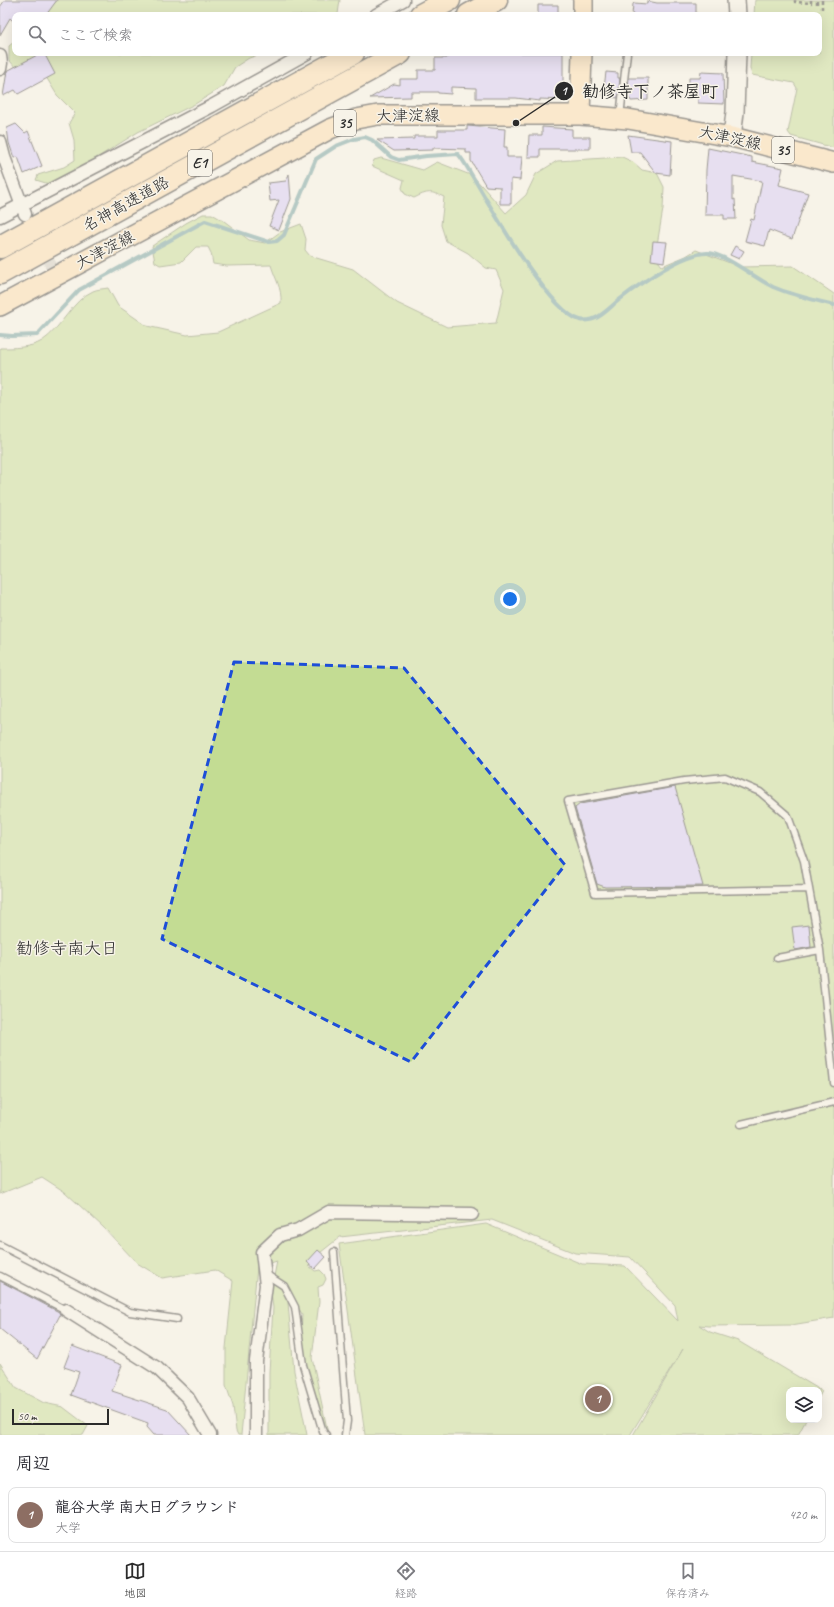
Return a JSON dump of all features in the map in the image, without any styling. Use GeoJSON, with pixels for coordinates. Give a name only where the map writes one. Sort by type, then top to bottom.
{"type":"FeatureCollection","features":[{"type":"Feature","properties":{"kind":"highway"},"geometry":{"type":"LineString","coordinates":[[427,12],[449,0]]}},
{"type":"Feature","properties":{"kind":"highway"},"geometry":{"type":"LineString","coordinates":[[474,12],[496,0]]}},
{"type":"Feature","properties":{"kind":"highway","name":"名神高速道路"},"geometry":{"type":"LineString","coordinates":[[0,247],[347,56]]}},
{"type":"Feature","properties":{"kind":"highway","name":"名神高速道路"},"geometry":{"type":"LineString","coordinates":[[0,274],[395,56]]}},
{"type":"Feature","properties":{"kind":"main road"},"geometry":{"type":"LineString","coordinates":[[583,0],[583,12]]}},
{"type":"Feature","properties":{"kind":"main road"},"geometry":{"type":"LineString","coordinates":[[580,115],[582,56]]}},
{"type":"Feature","properties":{"kind":"main road","name":"大津淀線"},"geometry":{"type":"LineString","coordinates":[[0,306],[54,272],[330,128],[356,119],[378,115],[580,115],[620,118],[732,137],[834,163]]}},
{"type":"Feature","properties":{"kind":"street"},"geometry":{"type":"LineString","coordinates":[[381,12],[403,0]]}},
{"type":"Feature","properties":{"kind":"street"},"geometry":{"type":"LineString","coordinates":[[736,0],[737,12]]}},
{"type":"Feature","properties":{"kind":"street"},"geometry":{"type":"LineString","coordinates":[[0,56],[0,69]]}},
{"type":"Feature","properties":{"kind":"street"},"geometry":{"type":"LineString","coordinates":[[0,216],[22,210],[303,56]]}},
{"type":"Feature","properties":{"kind":"street"},"geometry":{"type":"LineString","coordinates":[[732,137],[735,112],[737,56]]}},
{"type":"Feature","properties":{"kind":"street"},"geometry":{"type":"LineString","coordinates":[[0,142],[22,210]]}},
{"type":"Feature","properties":{"kind":"street"},"geometry":{"type":"LineString","coordinates":[[256,1435],[256,1361],[266,1285],[262,1252],[280,1235],[298,1230],[329,1212],[472,1214]]}},
{"type":"Feature","properties":{"kind":"street"},"geometry":{"type":"LineString","coordinates":[[66,1310],[156,1368],[188,1398],[210,1435]]}},
{"type":"Feature","properties":{"kind":"lane"},"geometry":{"type":"LineString","coordinates":[[620,118],[627,56]]}},
{"type":"Feature","properties":{"kind":"lane"},"geometry":{"type":"LineString","coordinates":[[809,889],[595,893],[568,801],[684,781],[725,777],[760,792],[788,816],[804,861],[820,950],[834,1083]]}},
{"type":"Feature","properties":{"kind":"lane"},"geometry":{"type":"LineString","coordinates":[[777,958],[820,950]]}},
{"type":"Feature","properties":{"kind":"lane"},"geometry":{"type":"LineString","coordinates":[[741,1124],[834,1102]]}},
{"type":"Feature","properties":{"kind":"lane"},"geometry":{"type":"LineString","coordinates":[[0,1245],[130,1312],[177,1319]]}},
{"type":"Feature","properties":{"kind":"lane"},"geometry":{"type":"LineString","coordinates":[[334,1252],[347,1421],[345,1435]]}},
{"type":"Feature","properties":{"kind":"lane"},"geometry":{"type":"LineString","coordinates":[[264,1273],[284,1286],[295,1307],[303,1365],[323,1432],[326,1435]]}},
{"type":"Feature","properties":{"kind":"lane"},"geometry":{"type":"LineString","coordinates":[[0,1276],[66,1310]]}},
{"type":"Feature","properties":{"kind":"path"},"geometry":{"type":"LineString","coordinates":[[795,0],[795,2],[811,3],[811,0]]}},
{"type":"Feature","properties":{"kind":"path"},"geometry":{"type":"LineString","coordinates":[[822,0],[822,9]]}},
{"type":"Feature","properties":{"kind":"path"},"geometry":{"type":"LineString","coordinates":[[817,1],[817,8]]}},
{"type":"Feature","properties":{"kind":"highlighted area"},"geometry":{"type":"Polygon","coordinates":[[[234,662],[404,668],[565,865],[411,1062],[162,939],[234,662]]]}},
{"type":"Feature","properties":{"kind":"green space"},"geometry":{"type":"Polygon","coordinates":[[[58,0],[340,0],[338,12],[46,12],[58,0]]]}},
{"type":"Feature","properties":{"kind":"green space"},"geometry":{"type":"Polygon","coordinates":[[[755,0],[834,0],[834,148],[791,136],[788,132],[797,88],[794,83],[752,75],[750,68],[751,56],[822,56],[822,12],[754,12],[755,0]]]}},
{"type":"Feature","properties":{"kind":"green space"},"geometry":{"type":"Polygon","coordinates":[[[12,44],[12,56],[255,56],[235,67],[224,86],[195,104],[138,132],[79,169],[49,184],[36,180],[38,175],[64,167],[75,160],[74,140],[69,123],[75,113],[57,95],[43,72],[19,71],[9,60],[9,46],[12,44]]]}},
{"type":"Feature","properties":{"kind":"green space"},"geometry":{"type":"Polygon","coordinates":[[[622,157],[633,162],[642,170],[657,173],[664,187],[663,209],[655,257],[662,266],[696,250],[740,267],[793,266],[834,294],[834,1318],[791,1325],[699,1325],[710,1332],[738,1341],[815,1387],[786,1387],[786,1423],[804,1423],[798,1435],[633,1435],[683,1349],[630,1435],[365,1435],[339,1244],[486,1224],[582,1264],[625,1266],[678,1321],[675,1305],[630,1257],[575,1253],[492,1220],[340,1237],[311,1260],[309,1266],[315,1271],[320,1270],[326,1279],[323,1285],[318,1287],[319,1302],[312,1358],[328,1433],[324,1434],[302,1352],[302,1314],[293,1298],[288,1303],[294,1371],[307,1435],[269,1435],[269,1372],[273,1308],[271,1292],[277,1261],[257,1267],[241,1435],[238,1435],[236,1431],[233,1406],[226,1385],[226,1348],[233,1281],[215,1270],[162,1278],[137,1263],[103,1227],[65,1192],[42,1177],[0,1194],[0,348],[16,348],[42,341],[49,336],[79,301],[86,295],[98,289],[108,288],[118,306],[147,326],[187,335],[218,332],[281,303],[279,288],[271,265],[227,266],[213,264],[208,247],[196,247],[181,262],[160,265],[155,262],[152,246],[186,223],[203,214],[212,214],[249,240],[265,243],[280,232],[301,224],[306,239],[305,250],[310,256],[353,269],[397,303],[447,327],[496,323],[504,289],[496,270],[486,268],[468,253],[446,241],[441,225],[444,197],[429,193],[414,198],[405,194],[402,188],[404,180],[372,166],[374,160],[381,158],[423,170],[437,162],[473,176],[506,213],[526,195],[536,174],[557,161],[622,157]]]}},
{"type":"Feature","properties":{"kind":"green space"},"geometry":{"type":"Polygon","coordinates":[[[0,1363],[16,1388],[44,1403],[63,1407],[88,1426],[83,1435],[0,1435],[0,1363]]]}},
{"type":"Feature","properties":{"kind":"building"},"geometry":{"type":"Polygon","coordinates":[[[5,0],[57,0],[48,12],[12,12],[12,20],[10,18],[0,35],[0,7],[5,0]]]}},
{"type":"Feature","properties":{"kind":"building"},"geometry":{"type":"Polygon","coordinates":[[[647,1],[657,3],[696,3],[696,12],[632,12],[634,3],[647,4],[647,1]]]}},
{"type":"Feature","properties":{"kind":"building"},"geometry":{"type":"Polygon","coordinates":[[[538,5],[558,5],[558,12],[538,12],[538,5]]]}},
{"type":"Feature","properties":{"kind":"building"},"geometry":{"type":"Polygon","coordinates":[[[35,56],[46,56],[55,74],[18,94],[15,90],[3,96],[7,71],[35,56]]]}},
{"type":"Feature","properties":{"kind":"building"},"geometry":{"type":"Polygon","coordinates":[[[447,56],[563,56],[563,100],[540,99],[540,101],[516,98],[476,98],[476,88],[451,87],[451,94],[438,92],[411,92],[411,97],[370,98],[394,84],[400,85],[400,79],[418,79],[418,70],[435,70],[435,58],[447,58],[447,56]]]}},
{"type":"Feature","properties":{"kind":"building"},"geometry":{"type":"Polygon","coordinates":[[[606,72],[618,73],[618,78],[620,78],[618,98],[603,96],[606,72]]]}},
{"type":"Feature","properties":{"kind":"building"},"geometry":{"type":"Polygon","coordinates":[[[701,72],[723,73],[724,104],[698,103],[698,95],[689,94],[689,78],[700,78],[701,72]]]}},
{"type":"Feature","properties":{"kind":"building"},"geometry":{"type":"Polygon","coordinates":[[[629,78],[648,78],[648,100],[631,101],[627,98],[629,78]]]}},
{"type":"Feature","properties":{"kind":"building"},"geometry":{"type":"Polygon","coordinates":[[[16,124],[25,133],[28,131],[42,166],[24,174],[18,157],[14,158],[9,143],[7,128],[16,124]]]}},
{"type":"Feature","properties":{"kind":"building"},"geometry":{"type":"Polygon","coordinates":[[[467,126],[505,129],[504,147],[507,147],[507,157],[522,157],[520,180],[511,179],[511,204],[500,204],[500,187],[486,186],[471,161],[471,153],[466,153],[466,149],[433,148],[433,150],[394,151],[377,140],[414,139],[414,136],[438,136],[438,130],[467,130],[467,126]]]}},
{"type":"Feature","properties":{"kind":"building"},"geometry":{"type":"Polygon","coordinates":[[[542,127],[572,129],[572,137],[590,137],[590,149],[540,149],[540,157],[528,157],[529,135],[542,135],[542,127]]]}},
{"type":"Feature","properties":{"kind":"building"},"geometry":{"type":"Polygon","coordinates":[[[628,135],[672,141],[670,175],[656,173],[640,152],[631,152],[628,135]]]}},
{"type":"Feature","properties":{"kind":"building"},"geometry":{"type":"Polygon","coordinates":[[[708,148],[752,157],[752,162],[783,168],[779,185],[808,193],[792,239],[769,230],[765,246],[745,241],[751,219],[754,220],[762,181],[733,176],[733,200],[735,199],[736,219],[724,219],[724,215],[705,215],[708,148]]]}},
{"type":"Feature","properties":{"kind":"building"},"geometry":{"type":"Polygon","coordinates":[[[289,174],[291,199],[279,230],[269,226],[279,200],[270,201],[268,183],[286,181],[289,174]]]}},
{"type":"Feature","properties":{"kind":"building"},"geometry":{"type":"Polygon","coordinates":[[[653,241],[667,242],[664,262],[651,260],[653,241]]]}},
{"type":"Feature","properties":{"kind":"building"},"geometry":{"type":"Polygon","coordinates":[[[735,246],[744,251],[739,259],[730,255],[735,246]]]}},
{"type":"Feature","properties":{"kind":"building"},"geometry":{"type":"Polygon","coordinates":[[[675,787],[703,886],[605,887],[597,884],[575,808],[580,804],[675,787]]]}},
{"type":"Feature","properties":{"kind":"building"},"geometry":{"type":"Polygon","coordinates":[[[809,925],[811,947],[795,950],[792,927],[809,925]]]}},
{"type":"Feature","properties":{"kind":"building"},"geometry":{"type":"Polygon","coordinates":[[[318,1250],[326,1257],[315,1269],[307,1262],[318,1250]]]}},
{"type":"Feature","properties":{"kind":"building"},"geometry":{"type":"Polygon","coordinates":[[[0,1281],[59,1312],[60,1315],[37,1359],[0,1329],[0,1281]]]}},
{"type":"Feature","properties":{"kind":"building"},"geometry":{"type":"Polygon","coordinates":[[[72,1346],[122,1365],[112,1391],[167,1409],[191,1435],[154,1435],[147,1427],[148,1423],[71,1395],[79,1372],[64,1367],[72,1346]]]}},
{"type":"Feature","properties":{"kind":"waterway"},"geometry":{"type":"LineString","coordinates":[[0,335],[37,335],[79,290],[205,221],[269,242],[277,241],[284,235],[316,159],[336,146],[354,139],[365,137],[372,140],[391,157],[399,160],[426,156],[458,154],[508,236],[538,280],[553,299],[567,313],[580,320],[589,320],[597,317],[638,286],[675,263],[687,257],[709,253],[724,258],[773,287],[795,295],[834,305]]}},
{"type":"Feature","properties":{"kind":"tunnel"},"geometry":{"type":"LineString","coordinates":[[40,245],[52,267]]}},
{"type":"Feature","properties":{"kind":"place","name":"勧修寺下ノ茶屋町"},"geometry":{"type":"Point","coordinates":[516,123]}},
{"type":"Feature","properties":{"kind":"place","name":"龍谷大学 南大日グラウンド"},"geometry":{"type":"Point","coordinates":[598,1399]}},
{"type":"Feature","properties":{"kind":"district","name":"勧修寺南大日"},"geometry":{"type":"Point","coordinates":[67,948]}}]}
